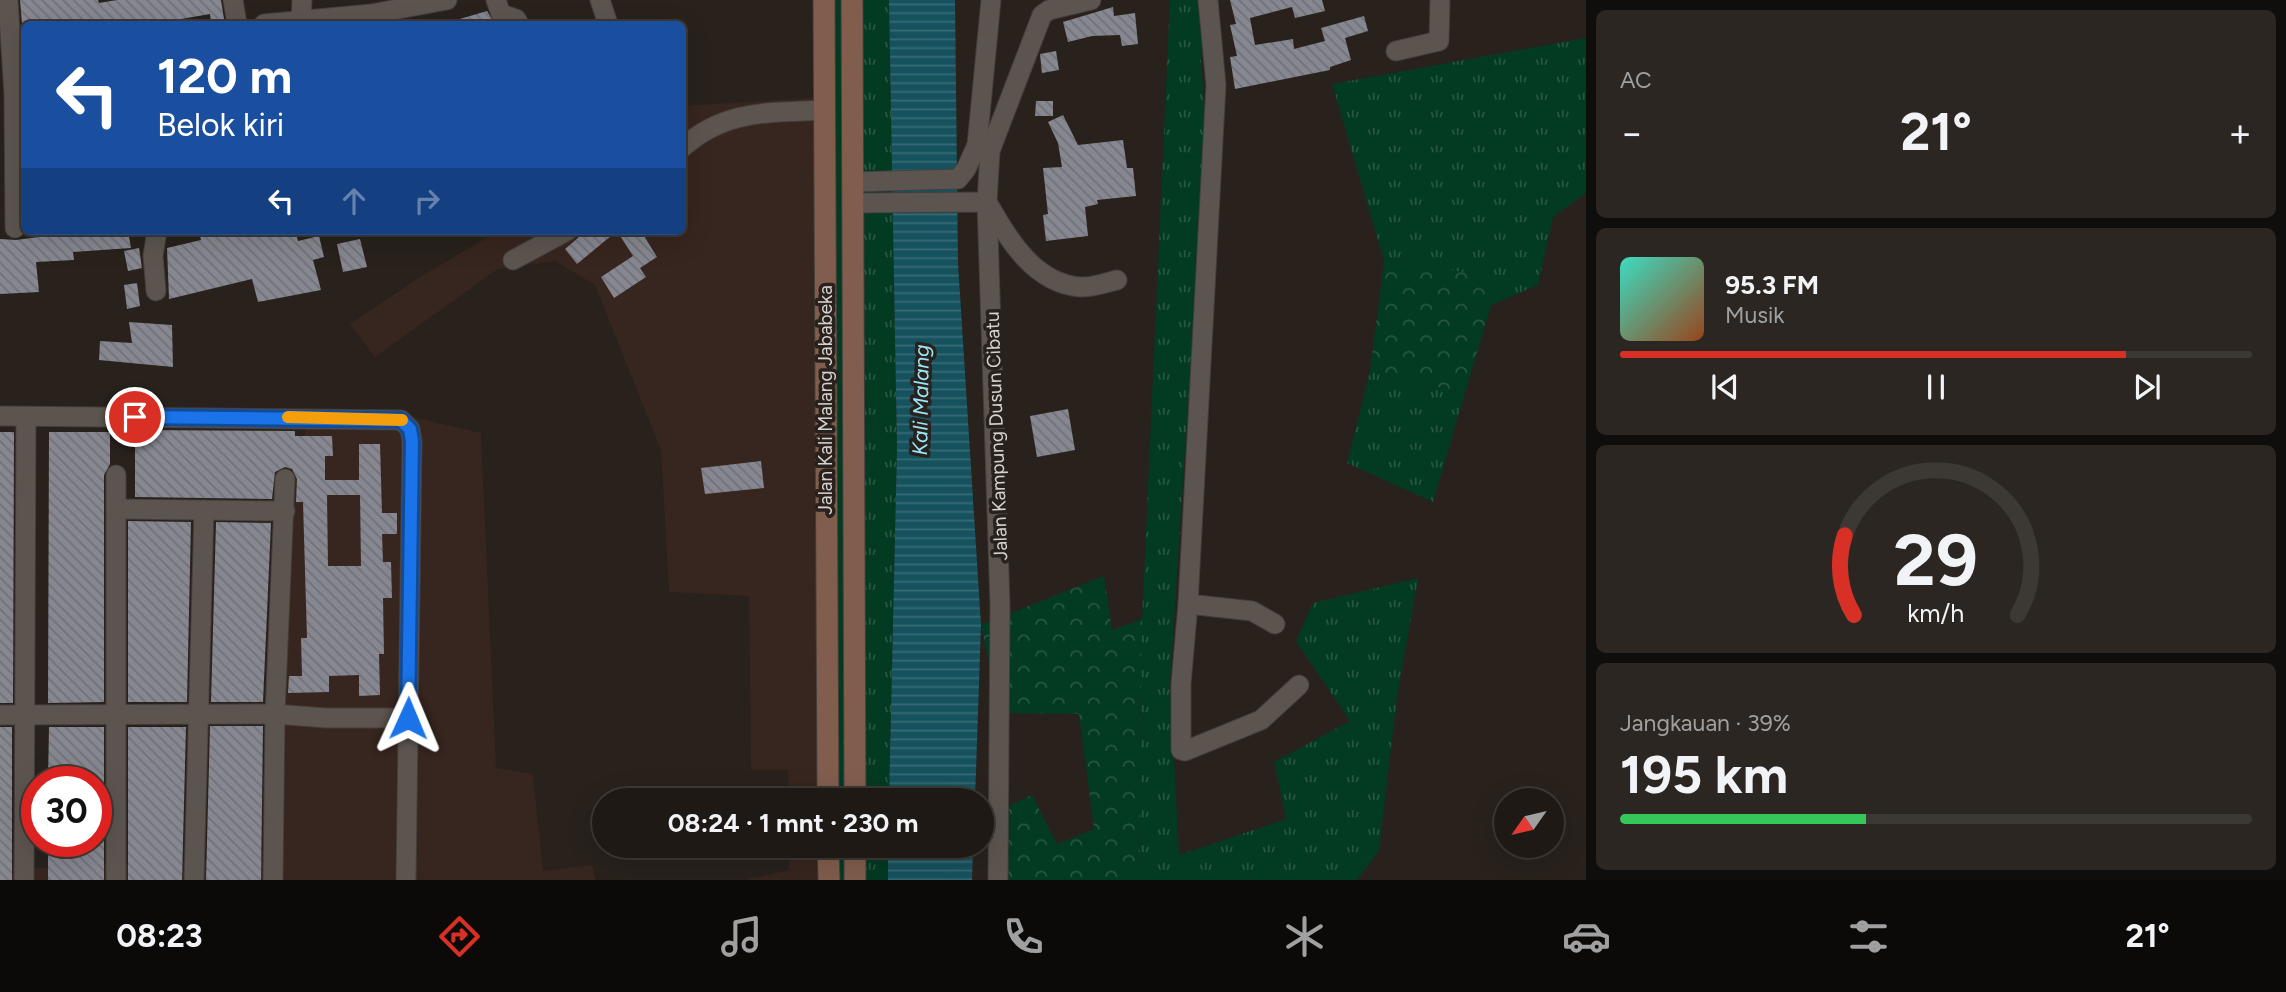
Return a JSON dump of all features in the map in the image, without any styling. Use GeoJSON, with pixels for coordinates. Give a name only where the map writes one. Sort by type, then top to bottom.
{"type":"FeatureCollection","features":[{"type":"Feature","properties":{"kind":"main road","name":"Jalan Kali Malang Jababeka"},"geometry":{"type":"LineString","coordinates":[[824,0],[828,788]]}},
{"type":"Feature","properties":{"kind":"main road","name":"Jalan Kali Malang Jababeka"},"geometry":{"type":"LineString","coordinates":[[852,0],[858,196],[855,788]]}},
{"type":"Feature","properties":{"kind":"main road"},"geometry":{"type":"LineString","coordinates":[[828,858],[829,880]]}},
{"type":"Feature","properties":{"kind":"main road"},"geometry":{"type":"LineString","coordinates":[[855,858],[855,880]]}},
{"type":"Feature","properties":{"kind":"street"},"geometry":{"type":"LineString","coordinates":[[8,0],[12,50],[15,228]]}},
{"type":"Feature","properties":{"kind":"street"},"geometry":{"type":"LineString","coordinates":[[233,0],[236,21]]}},
{"type":"Feature","properties":{"kind":"street"},"geometry":{"type":"LineString","coordinates":[[302,1],[301,21],[364,7],[447,0]]}},
{"type":"Feature","properties":{"kind":"street"},"geometry":{"type":"LineString","coordinates":[[496,0],[501,14],[517,21]]}},
{"type":"Feature","properties":{"kind":"street"},"geometry":{"type":"LineString","coordinates":[[600,0],[607,21]]}},
{"type":"Feature","properties":{"kind":"street","name":"Jalan Kampung Dusun Cibatu"},"geometry":{"type":"LineString","coordinates":[[991,0],[984,148],[1000,605],[998,880]]}},
{"type":"Feature","properties":{"kind":"street"},"geometry":{"type":"LineString","coordinates":[[858,196],[883,181],[958,179],[984,148],[1042,15],[1049,10],[1091,0]]}},
{"type":"Feature","properties":{"kind":"street"},"geometry":{"type":"LineString","coordinates":[[1208,0],[1216,85],[1188,604],[1181,684],[1181,750],[1261,720],[1299,685]]}},
{"type":"Feature","properties":{"kind":"street"},"geometry":{"type":"LineString","coordinates":[[1396,51],[1439,40],[1440,0]]}},
{"type":"Feature","properties":{"kind":"street"},"geometry":{"type":"LineString","coordinates":[[686,144],[719,122],[738,117],[824,110]]}},
{"type":"Feature","properties":{"kind":"street"},"geometry":{"type":"LineString","coordinates":[[858,196],[987,202],[1020,254],[1058,282],[1082,288],[1117,280]]}},
{"type":"Feature","properties":{"kind":"street"},"geometry":{"type":"LineString","coordinates":[[156,235],[153,256],[156,291]]}},
{"type":"Feature","properties":{"kind":"street"},"geometry":{"type":"LineString","coordinates":[[513,260],[560,235]]}},
{"type":"Feature","properties":{"kind":"street"},"geometry":{"type":"LineString","coordinates":[[0,416],[299,417],[401,420],[406,423],[412,441],[406,880]]}},
{"type":"Feature","properties":{"kind":"street"},"geometry":{"type":"LineString","coordinates":[[24,880],[26,417]]}},
{"type":"Feature","properties":{"kind":"street"},"geometry":{"type":"LineString","coordinates":[[116,475],[116,880]]}},
{"type":"Feature","properties":{"kind":"street"},"geometry":{"type":"LineString","coordinates":[[273,880],[275,714],[285,479]]}},
{"type":"Feature","properties":{"kind":"street"},"geometry":{"type":"LineString","coordinates":[[116,509],[285,511]]}},
{"type":"Feature","properties":{"kind":"street"},"geometry":{"type":"LineString","coordinates":[[194,880],[204,510]]}},
{"type":"Feature","properties":{"kind":"street"},"geometry":{"type":"LineString","coordinates":[[1188,604],[1252,611],[1275,624]]}},
{"type":"Feature","properties":{"kind":"street"},"geometry":{"type":"LineString","coordinates":[[0,715],[275,714],[326,718],[408,718]]}},
{"type":"Feature","properties":{"kind":"shaded area"},"geometry":{"type":"Polygon","coordinates":[[[824,97],[827,788],[789,788],[788,770],[751,770],[749,596],[669,592],[661,450],[595,285],[555,261],[498,269],[375,357],[350,324],[418,278],[491,235],[686,235],[686,106],[824,97]]]}},
{"type":"Feature","properties":{"kind":"shaded area"},"geometry":{"type":"Polygon","coordinates":[[[314,413],[408,416],[481,433],[496,768],[533,774],[543,871],[592,865],[596,880],[0,880],[0,870],[278,856],[295,477],[299,472],[305,431],[314,413]]]}},
{"type":"Feature","properties":{"kind":"shaded area"},"geometry":{"type":"Polygon","coordinates":[[[789,858],[827,858],[827,880],[745,880],[789,870],[789,858]]]}},
{"type":"Feature","properties":{"kind":"green space"},"geometry":{"type":"Polygon","coordinates":[[[824,0],[889,0],[897,448],[889,788],[828,788],[824,0]]]}},
{"type":"Feature","properties":{"kind":"green space"},"geometry":{"type":"Polygon","coordinates":[[[1170,0],[1208,0],[1201,61],[1206,123],[1170,683],[1179,855],[1286,819],[1274,762],[1350,721],[1296,641],[1313,603],[1418,578],[1397,697],[1379,850],[1357,880],[1138,880],[1142,619],[1170,0]]]}},
{"type":"Feature","properties":{"kind":"green space"},"geometry":{"type":"Polygon","coordinates":[[[1586,38],[1586,193],[1553,217],[1538,285],[1491,305],[1485,275],[1384,261],[1332,84],[1586,38]]]}},
{"type":"Feature","properties":{"kind":"green space"},"geometry":{"type":"Polygon","coordinates":[[[1384,261],[1486,275],[1491,305],[1465,393],[1370,371],[1384,261]]]}},
{"type":"Feature","properties":{"kind":"green space"},"geometry":{"type":"Polygon","coordinates":[[[1370,371],[1465,393],[1433,502],[1347,463],[1370,371]]]}},
{"type":"Feature","properties":{"kind":"green space"},"geometry":{"type":"Polygon","coordinates":[[[1104,576],[1112,630],[1142,619],[1138,880],[998,880],[996,812],[1032,795],[1057,844],[1094,829],[1079,714],[1000,713],[981,625],[1104,576]]]}},
{"type":"Feature","properties":{"kind":"green space"},"geometry":{"type":"Polygon","coordinates":[[[828,858],[888,858],[888,880],[828,880],[828,858]]]}},
{"type":"Feature","properties":{"kind":"water","name":"Kali Malang"},"geometry":{"type":"Polygon","coordinates":[[[889,0],[955,0],[958,263],[981,625],[975,788],[889,788],[897,448],[889,0]]]}},
{"type":"Feature","properties":{"kind":"water"},"geometry":{"type":"Polygon","coordinates":[[[888,858],[973,858],[972,880],[888,880],[888,858]]]}},
{"type":"Feature","properties":{"kind":"building"},"geometry":{"type":"Polygon","coordinates":[[[20,0],[98,0],[99,3],[117,0],[221,0],[224,19],[211,21],[210,14],[169,21],[22,21],[20,0]]]}},
{"type":"Feature","properties":{"kind":"building"},"geometry":{"type":"Polygon","coordinates":[[[1230,0],[1322,0],[1325,11],[1295,18],[1292,7],[1250,18],[1255,45],[1293,39],[1294,49],[1325,41],[1321,28],[1364,16],[1368,31],[1345,38],[1351,60],[1330,67],[1330,70],[1235,89],[1230,57],[1237,56],[1230,25],[1236,24],[1230,0]]]}},
{"type":"Feature","properties":{"kind":"building"},"geometry":{"type":"Polygon","coordinates":[[[1113,7],[1114,16],[1135,13],[1138,44],[1122,46],[1120,35],[1092,36],[1068,42],[1063,22],[1113,7]]]}},
{"type":"Feature","properties":{"kind":"building"},"geometry":{"type":"Polygon","coordinates":[[[487,11],[493,21],[453,21],[487,11]]]}},
{"type":"Feature","properties":{"kind":"building"},"geometry":{"type":"Polygon","coordinates":[[[1056,51],[1059,70],[1042,73],[1040,54],[1056,51]]]}},
{"type":"Feature","properties":{"kind":"building"},"geometry":{"type":"Polygon","coordinates":[[[1036,101],[1053,101],[1053,116],[1035,116],[1036,101]]]}},
{"type":"Feature","properties":{"kind":"building"},"geometry":{"type":"Polygon","coordinates":[[[1063,115],[1078,145],[1123,140],[1127,168],[1133,168],[1136,196],[1097,200],[1098,204],[1085,207],[1088,236],[1046,241],[1043,215],[1048,214],[1043,168],[1062,167],[1058,143],[1048,122],[1063,115]]]}},
{"type":"Feature","properties":{"kind":"building"},"geometry":{"type":"Polygon","coordinates":[[[54,235],[129,235],[131,248],[73,252],[74,260],[36,262],[39,292],[0,294],[0,239],[16,240],[54,235]]]}},
{"type":"Feature","properties":{"kind":"building"},"geometry":{"type":"Polygon","coordinates":[[[200,235],[296,235],[298,241],[319,236],[324,257],[313,260],[321,290],[258,302],[252,279],[169,299],[167,248],[201,240],[200,235]]]}},
{"type":"Feature","properties":{"kind":"building"},"geometry":{"type":"Polygon","coordinates":[[[581,235],[612,235],[577,264],[565,249],[581,235]]]}},
{"type":"Feature","properties":{"kind":"building"},"geometry":{"type":"Polygon","coordinates":[[[620,235],[643,235],[657,257],[640,268],[646,277],[614,298],[601,277],[633,256],[620,235]]]}},
{"type":"Feature","properties":{"kind":"building"},"geometry":{"type":"Polygon","coordinates":[[[360,239],[367,267],[343,272],[337,244],[360,239]]]}},
{"type":"Feature","properties":{"kind":"building"},"geometry":{"type":"Polygon","coordinates":[[[139,248],[142,268],[128,271],[124,251],[139,248]]]}},
{"type":"Feature","properties":{"kind":"building"},"geometry":{"type":"Polygon","coordinates":[[[137,283],[140,306],[127,309],[124,285],[137,283]]]}},
{"type":"Feature","properties":{"kind":"building"},"geometry":{"type":"Polygon","coordinates":[[[129,322],[172,325],[173,367],[99,360],[100,341],[132,343],[129,322]]]}},
{"type":"Feature","properties":{"kind":"building"},"geometry":{"type":"Polygon","coordinates":[[[1068,409],[1075,450],[1037,457],[1030,416],[1068,409]]]}},
{"type":"Feature","properties":{"kind":"building"},"geometry":{"type":"Polygon","coordinates":[[[135,430],[295,431],[295,436],[332,436],[333,456],[325,456],[325,480],[359,480],[359,444],[380,444],[382,513],[397,513],[397,534],[382,534],[383,562],[391,562],[392,598],[383,598],[384,654],[379,654],[380,695],[359,696],[359,675],[329,676],[329,692],[288,693],[289,676],[302,676],[301,638],[307,638],[303,502],[296,502],[297,479],[292,469],[285,467],[275,472],[272,499],[135,497],[135,430]],[[327,495],[328,566],[361,566],[360,495],[327,495]]]}},
{"type":"Feature","properties":{"kind":"building"},"geometry":{"type":"Polygon","coordinates":[[[0,432],[14,432],[13,703],[0,703],[0,432]]]}},
{"type":"Feature","properties":{"kind":"building"},"geometry":{"type":"Polygon","coordinates":[[[49,432],[110,432],[110,464],[104,475],[104,702],[48,703],[49,432]]]}},
{"type":"Feature","properties":{"kind":"building"},"geometry":{"type":"Polygon","coordinates":[[[761,461],[764,488],[705,494],[701,468],[761,461]]]}},
{"type":"Feature","properties":{"kind":"building"},"geometry":{"type":"Polygon","coordinates":[[[128,521],[191,522],[187,702],[128,702],[128,521]]]}},
{"type":"Feature","properties":{"kind":"building"},"geometry":{"type":"Polygon","coordinates":[[[216,522],[271,523],[263,702],[211,702],[216,522]]]}},
{"type":"Feature","properties":{"kind":"building"},"geometry":{"type":"Polygon","coordinates":[[[210,726],[263,726],[261,880],[206,880],[210,726]]]}},
{"type":"Feature","properties":{"kind":"building"},"geometry":{"type":"Polygon","coordinates":[[[0,727],[12,727],[12,880],[0,880],[0,727]]]}},
{"type":"Feature","properties":{"kind":"building"},"geometry":{"type":"Polygon","coordinates":[[[49,727],[104,727],[104,766],[48,766],[49,727]]]}},
{"type":"Feature","properties":{"kind":"building"},"geometry":{"type":"Polygon","coordinates":[[[128,727],[186,727],[182,880],[128,880],[128,727]]]}},
{"type":"Feature","properties":{"kind":"building"},"geometry":{"type":"Polygon","coordinates":[[[48,857],[104,857],[104,880],[48,880],[48,857]]]}},
{"type":"Feature","properties":{"kind":"slow traffic"},"geometry":{"type":"LineString","coordinates":[[288,417],[402,420]]}},
{"type":"Feature","properties":{"kind":"route"},"geometry":{"type":"LineString","coordinates":[[135,417],[299,417],[401,420],[406,423],[412,441],[408,718]]}}]}
